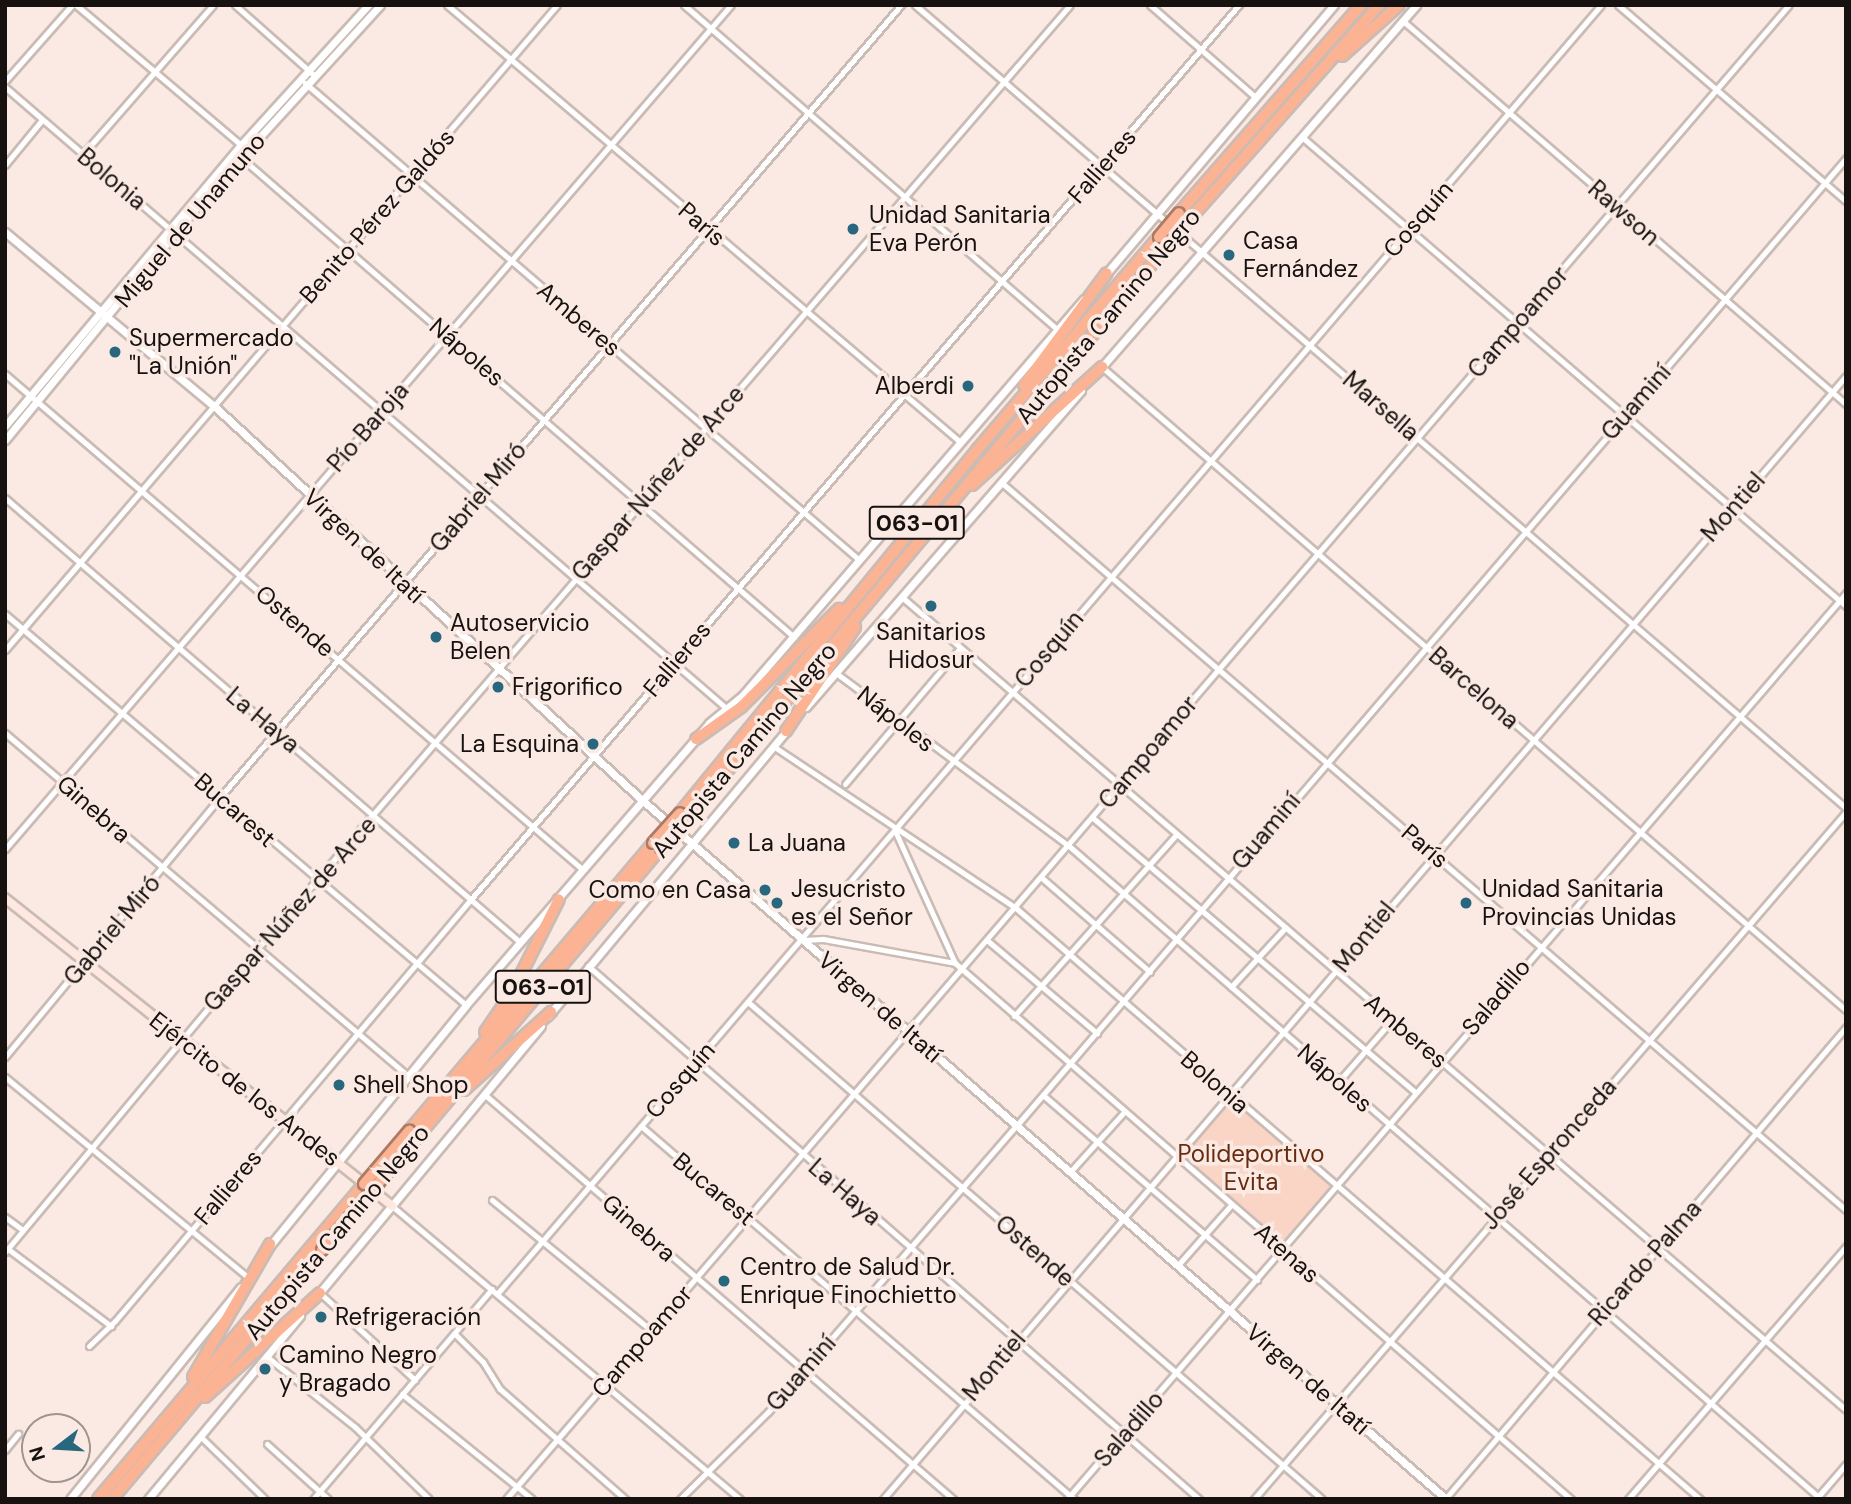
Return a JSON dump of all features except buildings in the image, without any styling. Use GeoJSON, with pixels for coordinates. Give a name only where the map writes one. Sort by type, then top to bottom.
{"type":"FeatureCollection","features":[{"type":"Feature","properties":{"kind":"highway"},"geometry":{"type":"LineString","coordinates":[[1269,109],[1352,5]]}},
{"type":"Feature","properties":{"kind":"highway","name":"Autopista Camino Negro"},"geometry":{"type":"LineString","coordinates":[[683,816],[867,582],[976,450],[1178,213],[1361,5]]}},
{"type":"Feature","properties":{"kind":"highway","name":"Autopista Camino Negro"},"geometry":{"type":"LineString","coordinates":[[418,1131],[448,1084],[879,591],[1188,221],[1379,5]]}},
{"type":"Feature","properties":{"kind":"highway"},"geometry":{"type":"LineString","coordinates":[[1310,84],[1399,5]]}},
{"type":"Feature","properties":{"kind":"highway"},"geometry":{"type":"LineString","coordinates":[[976,450],[1107,273]]}},
{"type":"Feature","properties":{"kind":"highway"},"geometry":{"type":"LineString","coordinates":[[950,503],[1102,367]]}},
{"type":"Feature","properties":{"kind":"highway"},"geometry":{"type":"LineString","coordinates":[[696,739],[741,707],[867,582]]}},
{"type":"Feature","properties":{"kind":"highway"},"geometry":{"type":"LineString","coordinates":[[786,732],[879,591]]}},
{"type":"Feature","properties":{"kind":"highway","name":"Autopista Camino Negro"},"geometry":{"type":"LineString","coordinates":[[98,1499],[161,1422],[418,1131],[657,846]]}},
{"type":"Feature","properties":{"kind":"highway"},"geometry":{"type":"LineString","coordinates":[[448,1084],[511,994],[559,899]]}},
{"type":"Feature","properties":{"kind":"highway"},"geometry":{"type":"LineString","coordinates":[[418,1131],[551,1012]]}},
{"type":"Feature","properties":{"kind":"highway"},"geometry":{"type":"LineString","coordinates":[[161,1422],[217,1339],[270,1244]]}},
{"type":"Feature","properties":{"kind":"highway","name":"Autopista Camino Negro"},"geometry":{"type":"LineString","coordinates":[[112,1498],[318,1247]]}},
{"type":"Feature","properties":{"kind":"highway"},"geometry":{"type":"LineString","coordinates":[[150,1452],[320,1293]]}},
{"type":"Feature","properties":{"kind":"main road","name":"Ejército de los Andes"},"geometry":{"type":"LineString","coordinates":[[5,898],[392,1206]]}},
{"type":"Feature","properties":{"kind":"street","name":"Nápoles"},"geometry":{"type":"LineString","coordinates":[[74,5],[794,637]]}},
{"type":"Feature","properties":{"kind":"street"},"geometry":{"type":"LineString","coordinates":[[5,80],[74,5]]}},
{"type":"Feature","properties":{"kind":"street"},"geometry":{"type":"LineString","coordinates":[[83,154],[213,5]]}},
{"type":"Feature","properties":{"kind":"street"},"geometry":{"type":"LineString","coordinates":[[235,5],[315,76]]}},
{"type":"Feature","properties":{"kind":"street","name":"Miguel de Unamuno"},"geometry":{"type":"LineString","coordinates":[[5,426],[104,315],[300,79],[368,5]]}},
{"type":"Feature","properties":{"kind":"street","name":"Miguel de Unamuno"},"geometry":{"type":"LineString","coordinates":[[240,151],[307,85],[380,5]]}},
{"type":"Feature","properties":{"kind":"street","name":"París"},"geometry":{"type":"LineString","coordinates":[[447,5],[959,441]]}},
{"type":"Feature","properties":{"kind":"street","name":"Benito Pérez Galdós"},"geometry":{"type":"LineString","coordinates":[[5,650],[557,5]]}},
{"type":"Feature","properties":{"kind":"street"},"geometry":{"type":"LineString","coordinates":[[684,5],[1056,328]]}},
{"type":"Feature","properties":{"kind":"street","name":"Pío Baroja"},"geometry":{"type":"LineString","coordinates":[[5,849],[732,5]]}},
{"type":"Feature","properties":{"kind":"street","name":"Gabriel Miró"},"geometry":{"type":"LineString","coordinates":[[5,1057],[220,797],[901,5]]}},
{"type":"Feature","properties":{"kind":"street","name":"Marsella"},"geometry":{"type":"LineString","coordinates":[[915,5],[1846,810]]}},
{"type":"Feature","properties":{"kind":"street","name":"Gaspar Núñez de Arce"},"geometry":{"type":"LineString","coordinates":[[7,1250],[258,948],[1070,5]]}},
{"type":"Feature","properties":{"kind":"street"},"geometry":{"type":"LineString","coordinates":[[1150,5],[1255,97]]}},
{"type":"Feature","properties":{"kind":"street","name":"Fallieres"},"geometry":{"type":"LineString","coordinates":[[89,1346],[111,1326],[471,899],[1239,5]]}},
{"type":"Feature","properties":{"kind":"street"},"geometry":{"type":"LineString","coordinates":[[70,1499],[248,1277],[270,1244],[336,1160],[466,1005],[696,739],[794,637],[1334,5]]}},
{"type":"Feature","properties":{"kind":"street"},"geometry":{"type":"LineString","coordinates":[[148,1499],[773,746],[1416,5]]}},
{"type":"Feature","properties":{"kind":"street","name":"Cosquín"},"geometry":{"type":"LineString","coordinates":[[497,1294],[1601,5]]}},
{"type":"Feature","properties":{"kind":"street"},"geometry":{"type":"LineString","coordinates":[[1618,5],[1846,201]]}},
{"type":"Feature","properties":{"kind":"street","name":"Campoamor"},"geometry":{"type":"LineString","coordinates":[[506,1499],[802,1154],[1017,909],[1218,668],[1789,5]]}},
{"type":"Feature","properties":{"kind":"street","name":"Rawson"},"geometry":{"type":"LineString","coordinates":[[1403,21],[1846,404]]}},
{"type":"Feature","properties":{"kind":"street","name":"Amberes"},"geometry":{"type":"LineString","coordinates":[[300,79],[858,559]]}},
{"type":"Feature","properties":{"kind":"street","name":"Bolonia"},"geometry":{"type":"LineString","coordinates":[[5,87],[284,324],[727,709]]}},
{"type":"Feature","properties":{"kind":"street"},"geometry":{"type":"LineString","coordinates":[[5,165],[43,120]]}},
{"type":"Feature","properties":{"kind":"street"},"geometry":{"type":"LineString","coordinates":[[1302,137],[1846,606]]}},
{"type":"Feature","properties":{"kind":"street","name":"Guaminí"},"geometry":{"type":"LineString","coordinates":[[680,1499],[803,1371],[1097,1033],[1203,910],[1325,761],[1846,158]]}},
{"type":"Feature","properties":{"kind":"street","name":"Virgen de Itatí"},"geometry":{"type":"LineString","coordinates":[[5,232],[213,405],[594,758],[1445,1498]]}},
{"type":"Feature","properties":{"kind":"street","name":"Miguel de Unamuno"},"geometry":{"type":"LineString","coordinates":[[5,440],[39,402],[104,315]]}},
{"type":"Feature","properties":{"kind":"street","name":"Barcelona"},"geometry":{"type":"LineString","coordinates":[[1102,367],[1846,1010]]}},
{"type":"Feature","properties":{"kind":"street","name":"Ostende"},"geometry":{"type":"LineString","coordinates":[[5,374],[583,870]]}},
{"type":"Feature","properties":{"kind":"street","name":"Montiel"},"geometry":{"type":"LineString","coordinates":[[883,1499],[1016,1339],[1310,1003],[1434,853],[1846,376]]}},
{"type":"Feature","properties":{"kind":"street","name":"París"},"geometry":{"type":"LineString","coordinates":[[1002,483],[1846,1210]]}},
{"type":"Feature","properties":{"kind":"street","name":"La Haya"},"geometry":{"type":"LineString","coordinates":[[5,498],[520,942]]}},
{"type":"Feature","properties":{"kind":"street","name":"Saladillo"},"geometry":{"type":"LineString","coordinates":[[1070,1497],[1231,1312],[1539,947],[1846,593]]}},
{"type":"Feature","properties":{"kind":"street","name":"Amberes"},"geometry":{"type":"LineString","coordinates":[[903,598],[1846,1410]]}},
{"type":"Feature","properties":{"kind":"street","name":"Bucarest"},"geometry":{"type":"LineString","coordinates":[[5,614],[466,1005]]}},
{"type":"Feature","properties":{"kind":"street"},"geometry":{"type":"LineString","coordinates":[[845,784],[960,648]]}},
{"type":"Feature","properties":{"kind":"street","name":"Nápoles"},"geometry":{"type":"LineString","coordinates":[[836,673],[953,763],[1069,846],[1283,1034],[1712,1402],[1818,1498]]}},
{"type":"Feature","properties":{"kind":"street","name":"Ginebra"},"geometry":{"type":"LineString","coordinates":[[5,733],[407,1075]]}},
{"type":"Feature","properties":{"kind":"street","name":"Bolonia"},"geometry":{"type":"LineString","coordinates":[[773,746],[895,832],[1017,909],[1229,1095],[1700,1499]]}},
{"type":"Feature","properties":{"kind":"street","name":"José Espronceda"},"geometry":{"type":"LineString","coordinates":[[1254,1499],[1338,1405],[1548,1155],[1846,810]]}},
{"type":"Feature","properties":{"kind":"street"},"geometry":{"type":"LineString","coordinates":[[1093,818],[1415,1092]]}},
{"type":"Feature","properties":{"kind":"street","name":"Atenas"},"geometry":{"type":"LineString","coordinates":[[895,832],[955,963],[1571,1499]]}},
{"type":"Feature","properties":{"kind":"street"},"geometry":{"type":"LineString","coordinates":[[1014,1016],[1177,834]]}},
{"type":"Feature","properties":{"kind":"street"},"geometry":{"type":"LineString","coordinates":[[1042,878],[1150,972]]}},
{"type":"Feature","properties":{"kind":"street"},"geometry":{"type":"LineString","coordinates":[[1231,987],[1286,927]]}},
{"type":"Feature","properties":{"kind":"street"},"geometry":{"type":"LineString","coordinates":[[802,940],[823,939],[955,963]]}},
{"type":"Feature","properties":{"kind":"street"},"geometry":{"type":"LineString","coordinates":[[988,940],[1097,1033]]}},
{"type":"Feature","properties":{"kind":"street","name":"La Haya"},"geometry":{"type":"LineString","coordinates":[[588,967],[695,1063],[1199,1499]]}},
{"type":"Feature","properties":{"kind":"street","name":"Ostende"},"geometry":{"type":"LineString","coordinates":[[748,1002],[1322,1499]]}},
{"type":"Feature","properties":{"kind":"street"},"geometry":{"type":"LineString","coordinates":[[1339,1081],[1392,1020]]}},
{"type":"Feature","properties":{"kind":"street","name":"Ricardo Palma"},"geometry":{"type":"LineString","coordinates":[[1445,1498],[1846,1027]]}},
{"type":"Feature","properties":{"kind":"street"},"geometry":{"type":"LineString","coordinates":[[5,1077],[248,1277]]}},
{"type":"Feature","properties":{"kind":"street","name":"Ginebra"},"geometry":{"type":"LineString","coordinates":[[484,1094],[953,1499]]}},
{"type":"Feature","properties":{"kind":"street"},"geometry":{"type":"LineString","coordinates":[[1043,1095],[1257,1280]]}},
{"type":"Feature","properties":{"kind":"street"},"geometry":{"type":"LineString","coordinates":[[1070,1172],[1124,1112]]}},
{"type":"Feature","properties":{"kind":"street","name":"Bucarest"},"geometry":{"type":"LineString","coordinates":[[641,1126],[1070,1497]]}},
{"type":"Feature","properties":{"kind":"street"},"geometry":{"type":"LineString","coordinates":[[492,1200],[652,1330]]}},
{"type":"Feature","properties":{"kind":"street"},"geometry":{"type":"LineString","coordinates":[[1178,1265],[1231,1205]]}},
{"type":"Feature","properties":{"kind":"street","name":"Ejército de los Andes"},"geometry":{"type":"LineString","coordinates":[[392,1206],[740,1499]]}},
{"type":"Feature","properties":{"kind":"street"},"geometry":{"type":"LineString","coordinates":[[5,1217],[23,1230]]}},
{"type":"Feature","properties":{"kind":"street"},"geometry":{"type":"LineString","coordinates":[[1628,1499],[1846,1246]]}},
{"type":"Feature","properties":{"kind":"street"},"geometry":{"type":"LineString","coordinates":[[7,1250],[111,1326]]}},
{"type":"Feature","properties":{"kind":"street"},"geometry":{"type":"LineString","coordinates":[[313,1499],[492,1289]]}},
{"type":"Feature","properties":{"kind":"street"},"geometry":{"type":"LineString","coordinates":[[320,1293],[415,1380]]}},
{"type":"Feature","properties":{"kind":"street"},"geometry":{"type":"LineString","coordinates":[[455,1334],[483,1362],[500,1389],[558,1437],[625,1499]]}},
{"type":"Feature","properties":{"kind":"street"},"geometry":{"type":"LineString","coordinates":[[266,1356],[365,1438],[429,1499]]}},
{"type":"Feature","properties":{"kind":"street"},"geometry":{"type":"LineString","coordinates":[[402,1394],[532,1499]]}},
{"type":"Feature","properties":{"kind":"street"},"geometry":{"type":"LineString","coordinates":[[6,1448],[18,1434]]}},
{"type":"Feature","properties":{"kind":"street"},"geometry":{"type":"LineString","coordinates":[[201,1437],[265,1499]]}},
{"type":"Feature","properties":{"kind":"street"},"geometry":{"type":"LineString","coordinates":[[267,1444],[328,1499]]}},
{"type":"Feature","properties":{"kind":"street"},"geometry":{"type":"LineString","coordinates":[[1818,1498],[1846,1464]]}},
{"type":"Feature","properties":{"kind":"green space","name":"Polideportivo Evita"},"geometry":{"type":"Polygon","coordinates":[[[1229,1095],[1335,1187],[1282,1248],[1176,1156],[1229,1095]]]}},
{"type":"Feature","properties":{"kind":"place","name":"Unidad Sanitaria Eva Perón"},"geometry":{"type":"Point","coordinates":[853,229]}},
{"type":"Feature","properties":{"kind":"place","name":"Casa Fernández"},"geometry":{"type":"Point","coordinates":[1229,255]}},
{"type":"Feature","properties":{"kind":"place","name":"Supermercado \"La Unión\""},"geometry":{"type":"Point","coordinates":[115,352]}},
{"type":"Feature","properties":{"kind":"place","name":"Alberdi"},"geometry":{"type":"Point","coordinates":[968,386]}},
{"type":"Feature","properties":{"kind":"place","name":"Sanitarios Hidosur"},"geometry":{"type":"Point","coordinates":[931,606]}},
{"type":"Feature","properties":{"kind":"place","name":"Autoservicio Belen"},"geometry":{"type":"Point","coordinates":[436,637]}},
{"type":"Feature","properties":{"kind":"place","name":"Frigorifico"},"geometry":{"type":"Point","coordinates":[498,687]}},
{"type":"Feature","properties":{"kind":"place","name":"La Esquina"},"geometry":{"type":"Point","coordinates":[593,744]}},
{"type":"Feature","properties":{"kind":"place","name":"La Juana"},"geometry":{"type":"Point","coordinates":[734,843]}},
{"type":"Feature","properties":{"kind":"place","name":"Como en Casa"},"geometry":{"type":"Point","coordinates":[765,890]}},
{"type":"Feature","properties":{"kind":"place","name":"Jesucristo es el Señor"},"geometry":{"type":"Point","coordinates":[777,903]}},
{"type":"Feature","properties":{"kind":"place","name":"Unidad Sanitaria Provincias Unidas"},"geometry":{"type":"Point","coordinates":[1466,903]}},
{"type":"Feature","properties":{"kind":"place","name":"Shell Shop"},"geometry":{"type":"Point","coordinates":[339,1085]}},
{"type":"Feature","properties":{"kind":"place","name":"Centro de Salud Dr. Enrique Finochietto"},"geometry":{"type":"Point","coordinates":[724,1281]}},
{"type":"Feature","properties":{"kind":"place","name":"Refrigeración"},"geometry":{"type":"Point","coordinates":[321,1317]}},
{"type":"Feature","properties":{"kind":"place","name":"Camino Negro y Bragado"},"geometry":{"type":"Point","coordinates":[265,1369]}}]}
